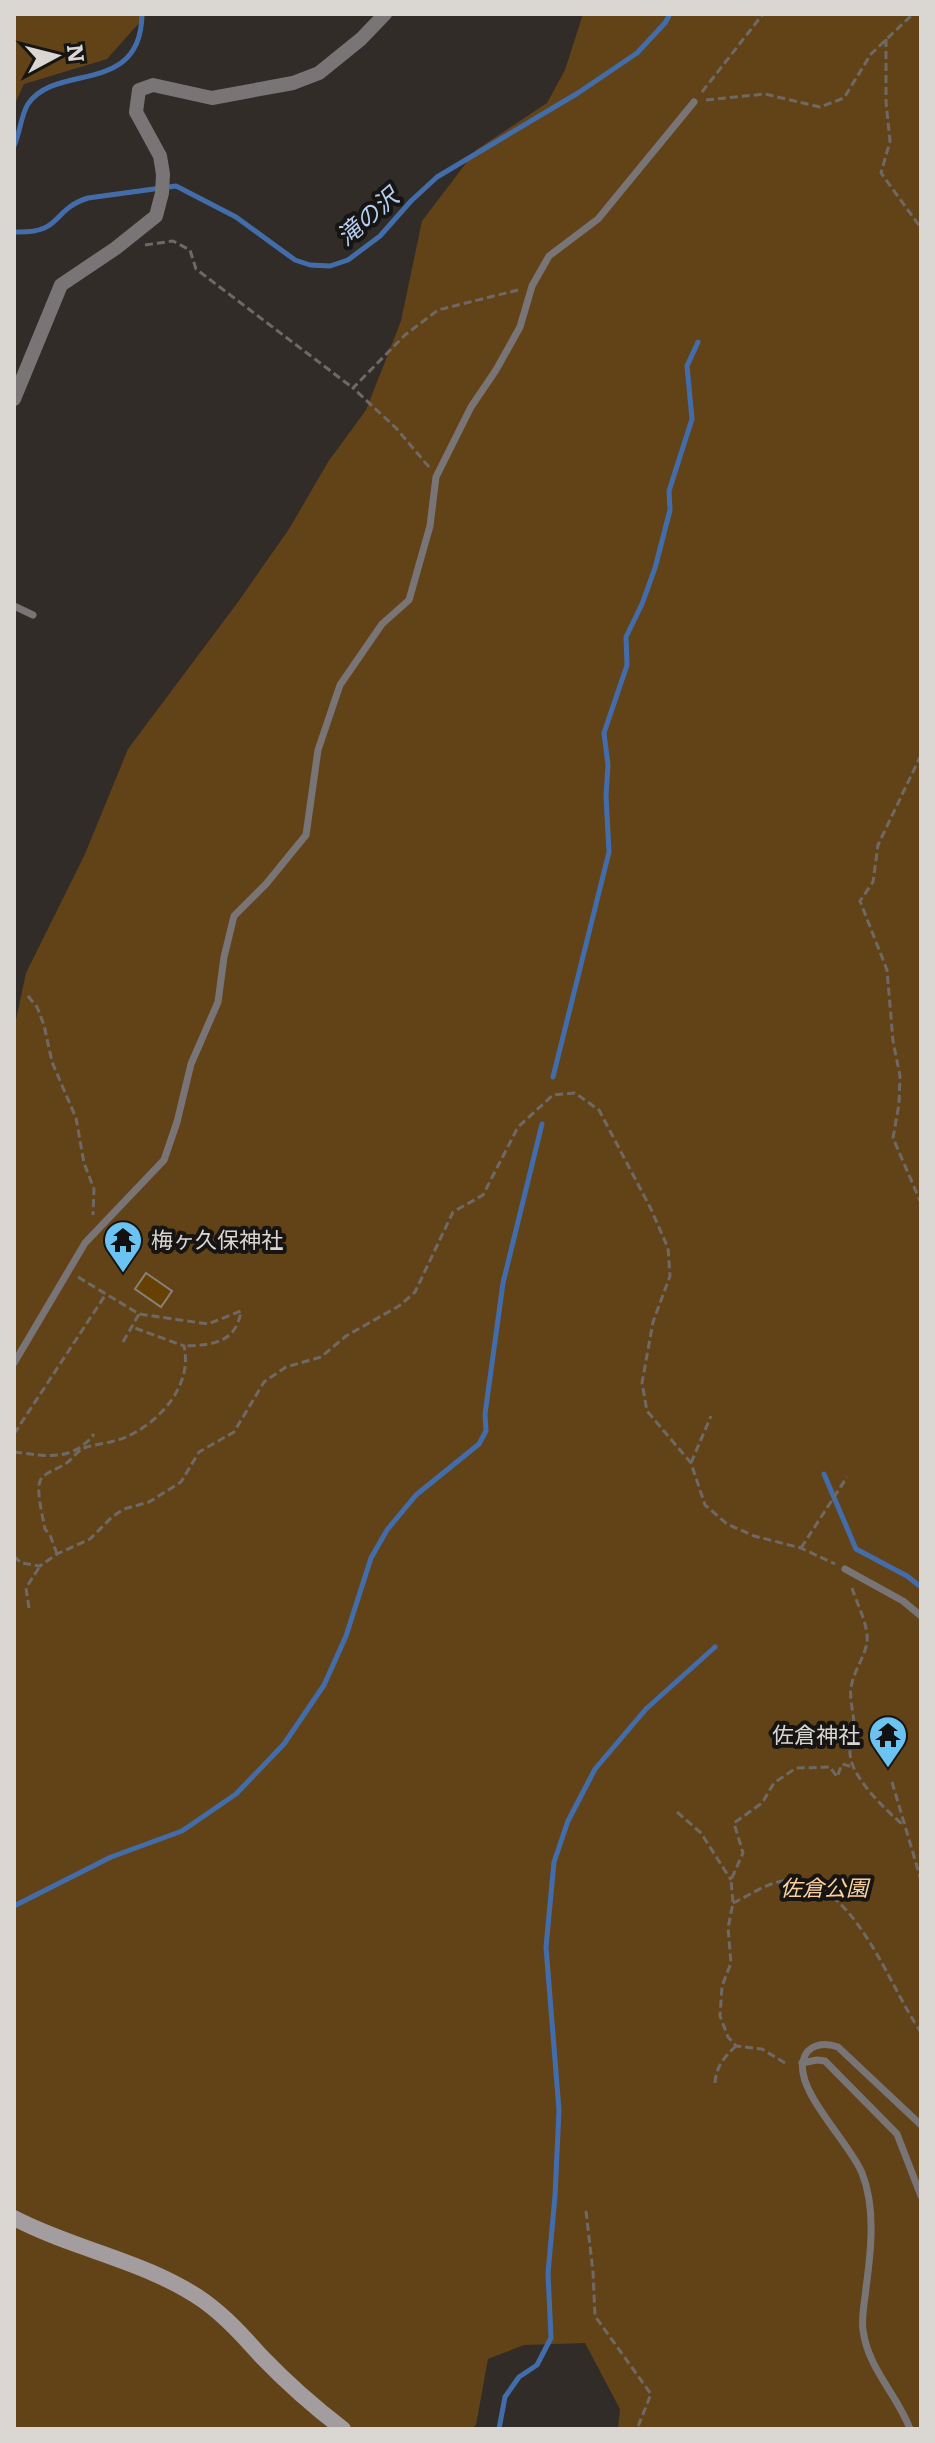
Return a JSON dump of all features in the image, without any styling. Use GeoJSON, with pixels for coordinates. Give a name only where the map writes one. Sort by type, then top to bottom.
{"type":"FeatureCollection","features":[{"type":"Feature","properties":{"kind":"street"},"geometry":{"type":"LineString","coordinates":[[14,399],[61,285],[156,216],[163,174],[160,156],[136,112],[139,90],[153,85],[212,98],[293,83],[319,73],[361,39],[385,14]]}},
{"type":"Feature","properties":{"kind":"street"},"geometry":{"type":"LineString","coordinates":[[14,2218],[88,2250],[131,2264],[203,2300],[237,2328],[309,2402],[343,2429]]}},
{"type":"Feature","properties":{"kind":"lane"},"geometry":{"type":"LineString","coordinates":[[14,1363],[85,1243],[164,1160],[191,1064],[218,1002],[234,916],[266,884],[306,835],[318,750],[340,685],[382,624],[409,600],[430,526],[436,477],[471,407],[520,327],[532,286],[549,256],[598,219],[694,102]]}},
{"type":"Feature","properties":{"kind":"lane"},"geometry":{"type":"LineString","coordinates":[[14,606],[33,615]]}},
{"type":"Feature","properties":{"kind":"lane"},"geometry":{"type":"LineString","coordinates":[[845,1569],[903,1601],[921,1616]]}},
{"type":"Feature","properties":{"kind":"lane"},"geometry":{"type":"LineString","coordinates":[[910,2429],[866,2350],[862,2326],[871,2228],[863,2175],[852,2153],[811,2094],[802,2063],[811,2048],[829,2043],[838,2047],[921,2125]]}},
{"type":"Feature","properties":{"kind":"lane"},"geometry":{"type":"LineString","coordinates":[[802,2063],[825,2061],[897,2134],[921,2196]]}},
{"type":"Feature","properties":{"kind":"path"},"geometry":{"type":"LineString","coordinates":[[694,102],[763,14]]}},
{"type":"Feature","properties":{"kind":"path"},"geometry":{"type":"LineString","coordinates":[[694,102],[765,94],[820,107],[844,98],[871,54],[913,14]]}},
{"type":"Feature","properties":{"kind":"path"},"geometry":{"type":"LineString","coordinates":[[886,39],[886,102],[890,141],[881,173],[921,228]]}},
{"type":"Feature","properties":{"kind":"path"},"geometry":{"type":"LineString","coordinates":[[116,248],[173,241],[190,250],[196,269],[353,388],[396,428],[436,477]]}},
{"type":"Feature","properties":{"kind":"path"},"geometry":{"type":"LineString","coordinates":[[353,388],[405,335],[438,310],[532,286]]}},
{"type":"Feature","properties":{"kind":"path"},"geometry":{"type":"LineString","coordinates":[[921,755],[878,845],[873,882],[860,901],[887,970],[893,1041],[900,1076],[893,1138],[921,1203]]}},
{"type":"Feature","properties":{"kind":"path"},"geometry":{"type":"LineString","coordinates":[[28,996],[37,1007],[52,1062],[76,1118],[84,1163],[94,1189],[96,1232]]}},
{"type":"Feature","properties":{"kind":"path"},"geometry":{"type":"LineString","coordinates":[[29,1608],[26,1588],[40,1566],[57,1554],[90,1539],[124,1509],[149,1502],[181,1482],[199,1452],[234,1432],[264,1382],[286,1367],[321,1357],[346,1336],[399,1306],[415,1292],[453,1212],[483,1195],[518,1127],[553,1095],[575,1093],[599,1110],[668,1248],[670,1276],[653,1322],[642,1383],[647,1411],[691,1463],[705,1505],[727,1524],[754,1536],[801,1548],[845,1569],[867,1635],[849,1696],[854,1716],[850,1751],[853,1767],[874,1797],[903,1825]]}},
{"type":"Feature","properties":{"kind":"path"},"geometry":{"type":"LineString","coordinates":[[68,1271],[139,1314],[208,1324],[241,1311],[239,1324],[219,1342],[184,1346],[132,1327]]}},
{"type":"Feature","properties":{"kind":"path"},"geometry":{"type":"LineString","coordinates":[[14,1434],[106,1294]]}},
{"type":"Feature","properties":{"kind":"path"},"geometry":{"type":"LineString","coordinates":[[123,1342],[139,1314]]}},
{"type":"Feature","properties":{"kind":"path"},"geometry":{"type":"LineString","coordinates":[[14,1452],[47,1457],[104,1445],[127,1437],[153,1421],[180,1390],[188,1360],[184,1346]]}},
{"type":"Feature","properties":{"kind":"path"},"geometry":{"type":"LineString","coordinates":[[691,1463],[711,1416]]}},
{"type":"Feature","properties":{"kind":"path"},"geometry":{"type":"LineString","coordinates":[[57,1554],[45,1529],[39,1484],[42,1476],[69,1462],[94,1434]]}},
{"type":"Feature","properties":{"kind":"path"},"geometry":{"type":"LineString","coordinates":[[801,1548],[847,1477]]}},
{"type":"Feature","properties":{"kind":"path"},"geometry":{"type":"LineString","coordinates":[[14,1556],[21,1563],[40,1566]]}},
{"type":"Feature","properties":{"kind":"path"},"geometry":{"type":"LineString","coordinates":[[731,1880],[743,1853],[734,1823],[762,1803],[774,1783],[796,1768],[830,1767],[837,1777],[842,1764],[853,1767]]}},
{"type":"Feature","properties":{"kind":"path"},"geometry":{"type":"LineString","coordinates":[[892,1782],[921,1880]]}},
{"type":"Feature","properties":{"kind":"path"},"geometry":{"type":"LineString","coordinates":[[677,1812],[701,1833],[731,1880],[733,1903],[728,1928],[731,1963],[722,1986],[720,2016],[728,2037],[736,2046],[762,2049],[785,2063]]}},
{"type":"Feature","properties":{"kind":"path"},"geometry":{"type":"LineString","coordinates":[[733,1903],[783,1881],[812,1883],[838,1903],[862,1931],[921,2032]]}},
{"type":"Feature","properties":{"kind":"path"},"geometry":{"type":"LineString","coordinates":[[715,2083],[723,2058],[736,2046]]}},
{"type":"Feature","properties":{"kind":"path"},"geometry":{"type":"LineString","coordinates":[[586,2211],[595,2316],[651,2394],[637,2429]]}},
{"type":"Feature","properties":{"kind":"green space"},"geometry":{"type":"Polygon","coordinates":[[[14,14],[147,14],[107,59],[24,84],[14,106],[14,14]]]}},
{"type":"Feature","properties":{"kind":"green space","name":"佐倉公園"},"geometry":{"type":"Polygon","coordinates":[[[583,14],[921,14],[921,2429],[618,2429],[620,2409],[585,2343],[524,2345],[488,2359],[476,2425],[471,2429],[14,2429],[14,1029],[26,973],[85,854],[128,749],[238,602],[289,529],[328,462],[366,410],[401,321],[422,221],[476,150],[547,103],[565,70],[583,14]]]}},
{"type":"Feature","properties":{"kind":"building"},"geometry":{"type":"Polygon","coordinates":[[[146,1273],[172,1291],[161,1307],[135,1289],[146,1273]]]}},
{"type":"Feature","properties":{"kind":"waterway"},"geometry":{"type":"LineString","coordinates":[[14,146],[26,108],[41,91],[113,68],[128,57],[138,40],[142,14]]}},
{"type":"Feature","properties":{"kind":"waterway","name":"滝の沢"},"geometry":{"type":"LineString","coordinates":[[14,232],[41,229],[76,203],[88,198],[176,186],[236,217],[295,260],[330,266],[348,260],[380,236],[437,177],[578,93],[637,53],[670,14]]}},
{"type":"Feature","properties":{"kind":"waterway"},"geometry":{"type":"LineString","coordinates":[[553,1077],[609,852],[608,765],[604,733],[627,665],[626,637],[655,568],[670,510],[669,491],[692,419],[687,366],[698,342]]}},
{"type":"Feature","properties":{"kind":"waterway"},"geometry":{"type":"LineString","coordinates":[[14,1906],[111,1857],[182,1831],[236,1794],[284,1744],[324,1685],[346,1636],[371,1558],[387,1530],[416,1495],[479,1444],[486,1431],[485,1414],[503,1283],[542,1124]]}},
{"type":"Feature","properties":{"kind":"waterway"},"geometry":{"type":"LineString","coordinates":[[824,1474],[856,1549],[907,1576],[921,1587]]}},
{"type":"Feature","properties":{"kind":"waterway"},"geometry":{"type":"LineString","coordinates":[[499,2429],[505,2397],[519,2377],[537,2365],[551,2338],[548,2273],[559,2110],[546,1947],[554,1862],[568,1821],[595,1769],[646,1709],[715,1647]]}},
{"type":"Feature","properties":{"kind":"place","name":"梅ヶ久保神社"},"geometry":{"type":"Point","coordinates":[123,1274]}},
{"type":"Feature","properties":{"kind":"place","name":"佐倉神社"},"geometry":{"type":"Point","coordinates":[888,1769]}}]}
